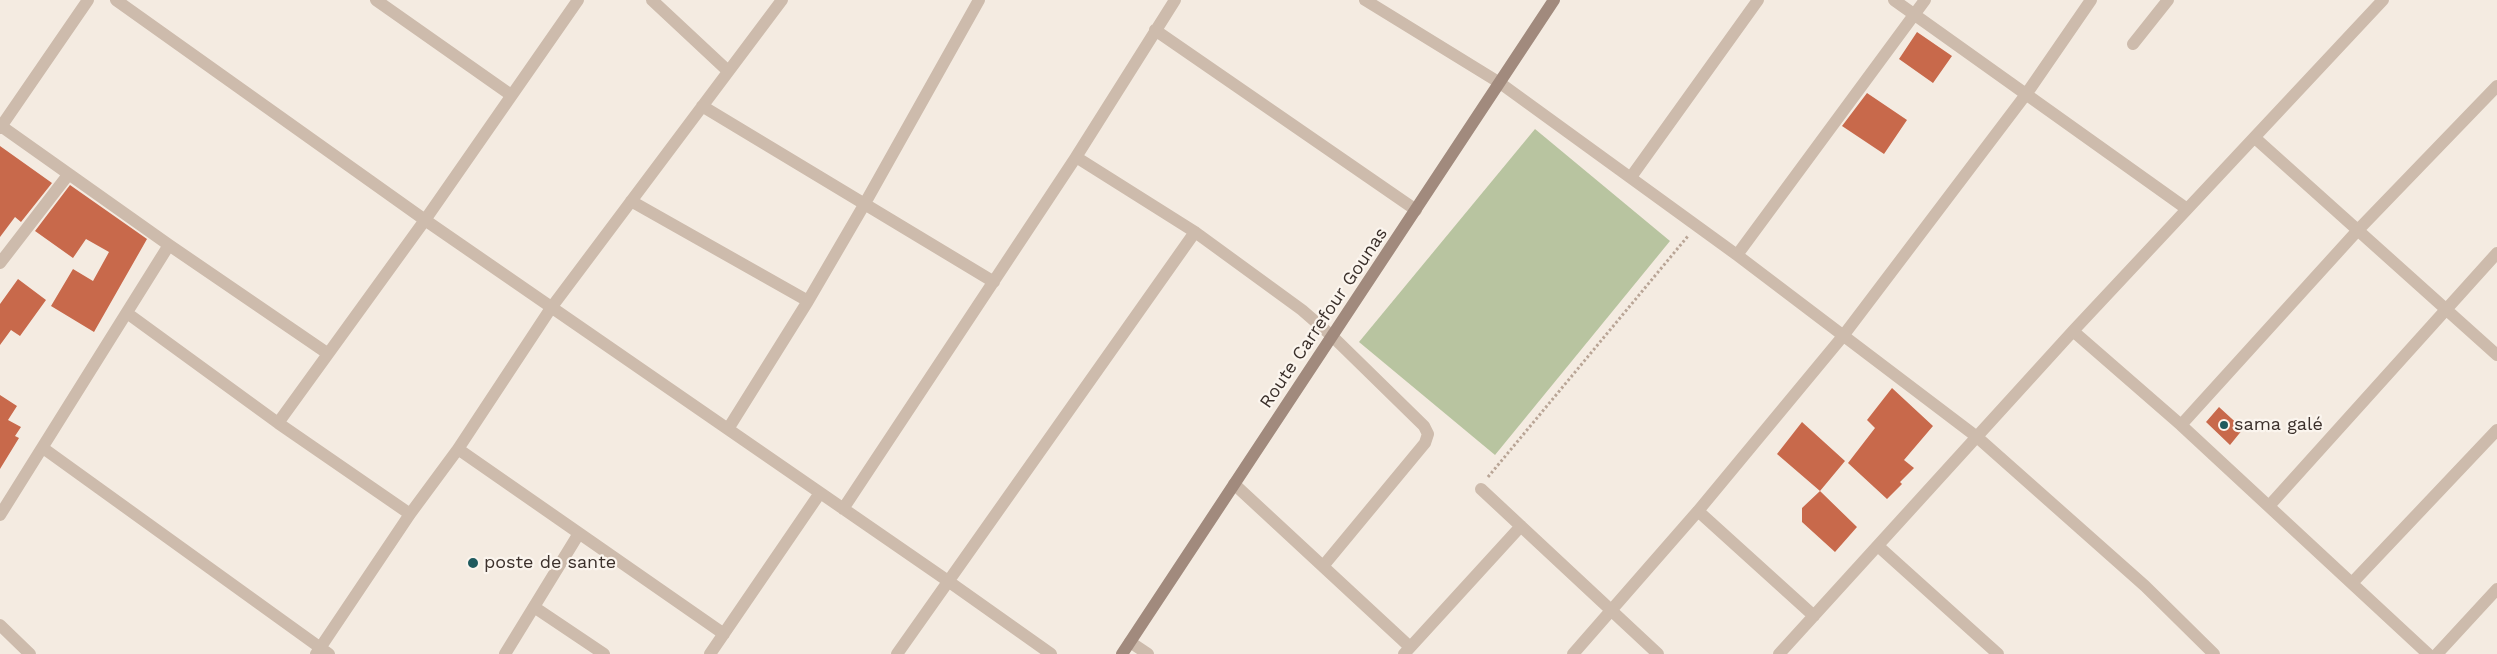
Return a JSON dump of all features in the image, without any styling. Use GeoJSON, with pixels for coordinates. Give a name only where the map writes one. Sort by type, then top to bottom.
{"type":"FeatureCollection","features":[{"type":"Feature","properties":{"kind":"main road","name":"Route Carrefour Gounas"},"geometry":{"type":"LineString","coordinates":[[1122,654],[1554,0]]}},
{"type":"Feature","properties":{"kind":"street"},"geometry":{"type":"LineString","coordinates":[[88,0],[1,127],[327,353]]}},
{"type":"Feature","properties":{"kind":"street"},"geometry":{"type":"LineString","coordinates":[[116,0],[425,220],[1051,654]]}},
{"type":"Feature","properties":{"kind":"street"},"geometry":{"type":"LineString","coordinates":[[278,423],[425,220],[578,0]]}},
{"type":"Feature","properties":{"kind":"street"},"geometry":{"type":"LineString","coordinates":[[652,0],[728,71]]}},
{"type":"Feature","properties":{"kind":"street"},"geometry":{"type":"LineString","coordinates":[[43,448],[322,652],[410,514],[458,449],[551,308],[782,0]]}},
{"type":"Feature","properties":{"kind":"street"},"geometry":{"type":"LineString","coordinates":[[728,429],[808,301],[979,0]]}},
{"type":"Feature","properties":{"kind":"street"},"geometry":{"type":"LineString","coordinates":[[843,509],[1076,157],[1174,0]]}},
{"type":"Feature","properties":{"kind":"street"},"geometry":{"type":"LineString","coordinates":[[1365,0],[1500,83],[1737,255],[1977,437],[2145,586],[2214,654]]}},
{"type":"Feature","properties":{"kind":"street"},"geometry":{"type":"LineString","coordinates":[[1630,177],[1758,0]]}},
{"type":"Feature","properties":{"kind":"street"},"geometry":{"type":"LineString","coordinates":[[1894,0],[2027,93],[2187,209]]}},
{"type":"Feature","properties":{"kind":"street"},"geometry":{"type":"LineString","coordinates":[[1737,255],[1925,0]]}},
{"type":"Feature","properties":{"kind":"street"},"geometry":{"type":"LineString","coordinates":[[1573,654],[1698,511],[1843,336],[2027,93],[2091,0]]}},
{"type":"Feature","properties":{"kind":"street"},"geometry":{"type":"LineString","coordinates":[[2133,44],[2168,0]]}},
{"type":"Feature","properties":{"kind":"street"},"geometry":{"type":"LineString","coordinates":[[1779,654],[2073,331],[2383,0]]}},
{"type":"Feature","properties":{"kind":"street"},"geometry":{"type":"LineString","coordinates":[[380,1],[511,95]]}},
{"type":"Feature","properties":{"kind":"street"},"geometry":{"type":"LineString","coordinates":[[1155,30],[1416,210]]}},
{"type":"Feature","properties":{"kind":"street"},"geometry":{"type":"LineString","coordinates":[[2181,426],[2358,230],[2497,86]]}},
{"type":"Feature","properties":{"kind":"street"},"geometry":{"type":"LineString","coordinates":[[702,106],[994,282]]}},
{"type":"Feature","properties":{"kind":"street"},"geometry":{"type":"LineString","coordinates":[[2255,138],[2497,355]]}},
{"type":"Feature","properties":{"kind":"street"},"geometry":{"type":"LineString","coordinates":[[1076,157],[1195,232],[1302,310],[1333,337],[1424,426],[1428,434],[1425,443],[1324,565]]}},
{"type":"Feature","properties":{"kind":"street"},"geometry":{"type":"LineString","coordinates":[[0,263],[68,175]]}},
{"type":"Feature","properties":{"kind":"street"},"geometry":{"type":"LineString","coordinates":[[632,201],[808,301]]}},
{"type":"Feature","properties":{"kind":"street"},"geometry":{"type":"LineString","coordinates":[[898,654],[1195,232]]}},
{"type":"Feature","properties":{"kind":"street"},"geometry":{"type":"LineString","coordinates":[[0,515],[169,245]]}},
{"type":"Feature","properties":{"kind":"street"},"geometry":{"type":"LineString","coordinates":[[2268,506],[2444,309],[2497,253]]}},
{"type":"Feature","properties":{"kind":"street"},"geometry":{"type":"LineString","coordinates":[[127,312],[278,423],[410,514]]}},
{"type":"Feature","properties":{"kind":"street"},"geometry":{"type":"LineString","coordinates":[[2073,331],[2181,426],[2428,654]]}},
{"type":"Feature","properties":{"kind":"street"},"geometry":{"type":"LineString","coordinates":[[2352,583],[2497,430]]}},
{"type":"Feature","properties":{"kind":"street"},"geometry":{"type":"LineString","coordinates":[[458,449],[578,535],[724,634]]}},
{"type":"Feature","properties":{"kind":"street"},"geometry":{"type":"LineString","coordinates":[[1234,484],[1324,565],[1407,651],[1521,526]]}},
{"type":"Feature","properties":{"kind":"street"},"geometry":{"type":"LineString","coordinates":[[1483,485],[1521,526],[1658,654]]}},
{"type":"Feature","properties":{"kind":"street"},"geometry":{"type":"LineString","coordinates":[[710,654],[820,494]]}},
{"type":"Feature","properties":{"kind":"street"},"geometry":{"type":"LineString","coordinates":[[1698,511],[1814,616]]}},
{"type":"Feature","properties":{"kind":"street"},"geometry":{"type":"LineString","coordinates":[[505,654],[578,535]]}},
{"type":"Feature","properties":{"kind":"street"},"geometry":{"type":"LineString","coordinates":[[1878,546],[1997,654]]}},
{"type":"Feature","properties":{"kind":"street"},"geometry":{"type":"LineString","coordinates":[[2437,654],[2497,588]]}},
{"type":"Feature","properties":{"kind":"street"},"geometry":{"type":"LineString","coordinates":[[534,607],[604,654]]}},
{"type":"Feature","properties":{"kind":"street"},"geometry":{"type":"LineString","coordinates":[[0,625],[30,654]]}},
{"type":"Feature","properties":{"kind":"street"},"geometry":{"type":"LineString","coordinates":[[1130,642],[1148,654]]}},
{"type":"Feature","properties":{"kind":"path"},"geometry":{"type":"LineString","coordinates":[[1483,485],[1697,226]]}},
{"type":"Feature","properties":{"kind":"green space"},"geometry":{"type":"Polygon","coordinates":[[[1535,129],[1670,241],[1495,455],[1359,342],[1535,129]]]}},
{"type":"Feature","properties":{"kind":"building"},"geometry":{"type":"Polygon","coordinates":[[[1917,32],[1952,56],[1933,83],[1899,59],[1917,32]]]}},
{"type":"Feature","properties":{"kind":"building"},"geometry":{"type":"Polygon","coordinates":[[[1867,93],[1907,120],[1884,154],[1842,126],[1867,93]]]}},
{"type":"Feature","properties":{"kind":"building"},"geometry":{"type":"Polygon","coordinates":[[[0,146],[52,183],[21,222],[15,217],[0,237],[0,146]]]}},
{"type":"Feature","properties":{"kind":"building"},"geometry":{"type":"Polygon","coordinates":[[[70,185],[147,239],[94,332],[51,306],[73,269],[93,281],[109,252],[86,239],[73,258],[35,231],[70,185]]]}},
{"type":"Feature","properties":{"kind":"building"},"geometry":{"type":"Polygon","coordinates":[[[18,279],[46,300],[20,336],[11,330],[0,345],[0,304],[18,279]]]}},
{"type":"Feature","properties":{"kind":"building"},"geometry":{"type":"Polygon","coordinates":[[[1892,388],[1933,426],[1904,460],[1914,468],[1887,499],[1848,463],[1875,428],[1867,420],[1892,388]]]}},
{"type":"Feature","properties":{"kind":"building"},"geometry":{"type":"Polygon","coordinates":[[[0,395],[17,406],[8,420],[21,427],[15,436],[19,438],[0,469],[0,395]]]}},
{"type":"Feature","properties":{"kind":"building","name":"sama galé"},"geometry":{"type":"Polygon","coordinates":[[[2219,407],[2243,429],[2230,445],[2206,422],[2219,407]]]}},
{"type":"Feature","properties":{"kind":"building"},"geometry":{"type":"Polygon","coordinates":[[[1802,422],[1845,461],[1820,491],[1777,454],[1802,422]]]}},
{"type":"Feature","properties":{"kind":"building"},"geometry":{"type":"Polygon","coordinates":[[[1820,491],[1857,527],[1835,552],[1802,522],[1802,508],[1820,491]]]}},
{"type":"Feature","properties":{"kind":"place","name":"sama galé"},"geometry":{"type":"Point","coordinates":[2224,425]}},
{"type":"Feature","properties":{"kind":"place","name":"poste de sante"},"geometry":{"type":"Point","coordinates":[473,563]}}]}
